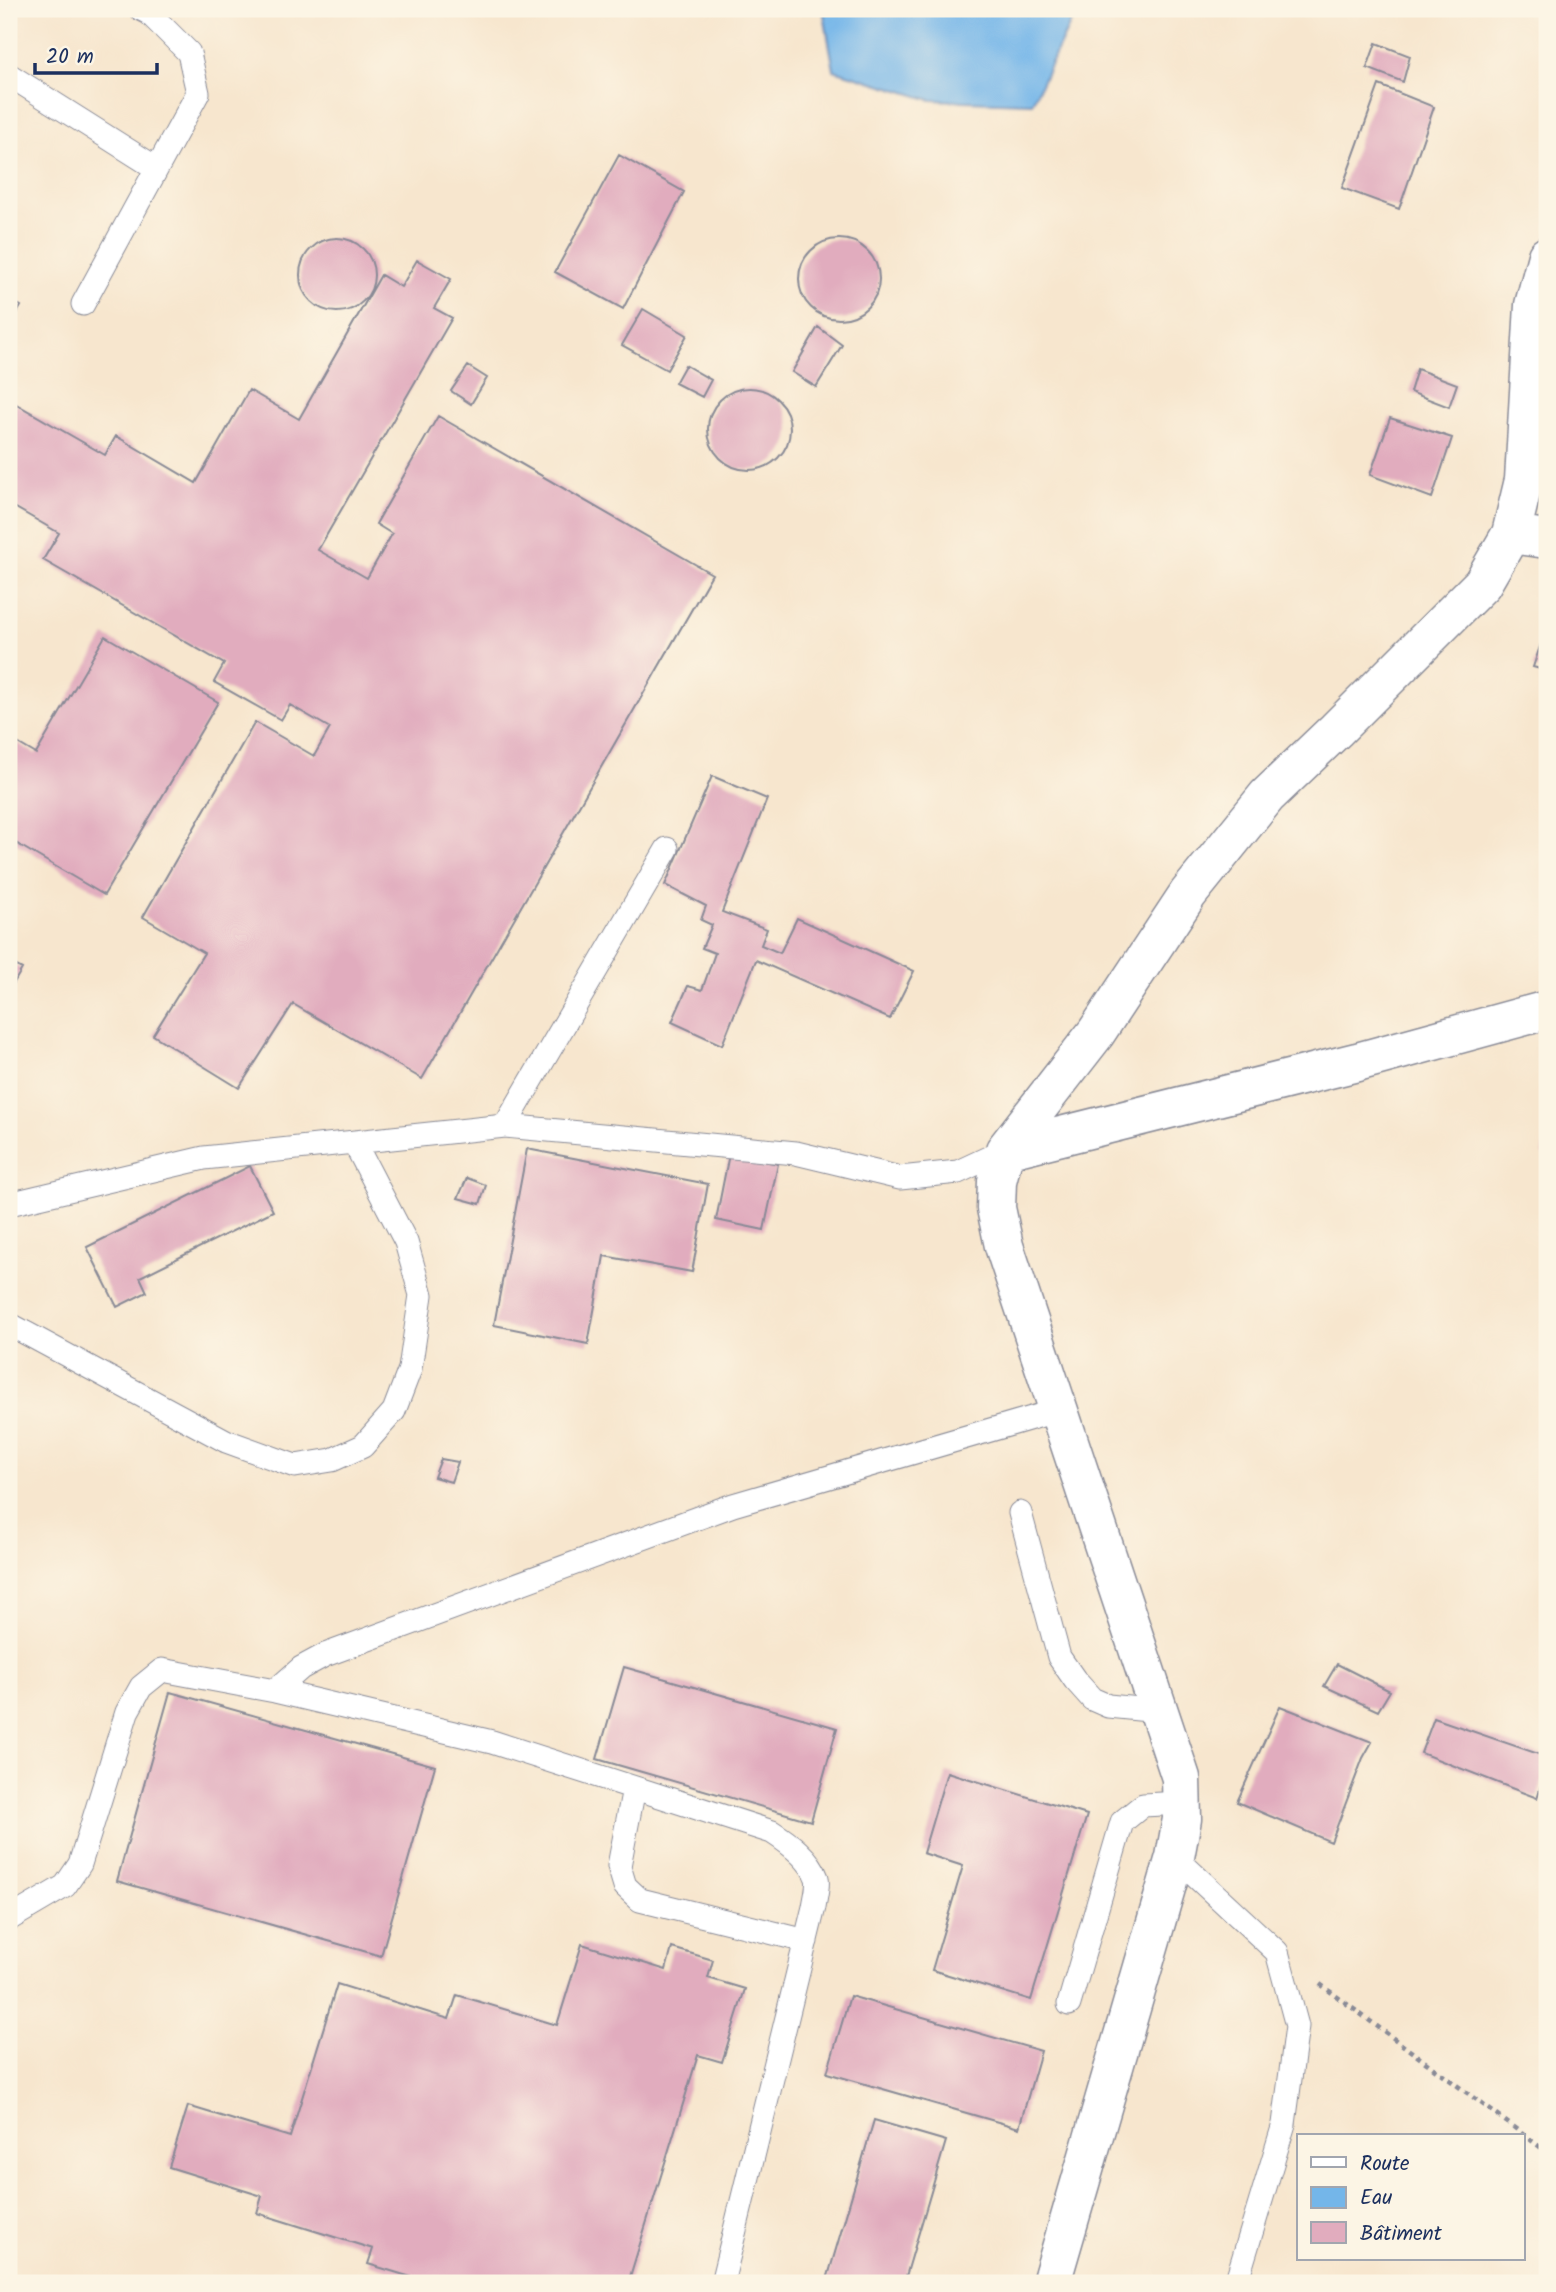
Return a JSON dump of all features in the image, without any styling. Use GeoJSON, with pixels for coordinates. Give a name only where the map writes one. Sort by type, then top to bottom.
{"type":"FeatureCollection","features":[{"type":"Feature","properties":{"kind":"street"},"geometry":{"type":"LineString","coordinates":[[1051,2283],[1175,1857],[1182,1819],[1181,1778],[1004,1246],[996,1209],[997,1181],[1005,1150],[1096,1033],[1188,894],[1266,796],[1336,730],[1529,536],[1524,480],[1534,305],[1547,256]]}},
{"type":"Feature","properties":{"kind":"street"},"geometry":{"type":"LineString","coordinates":[[1005,1150],[1357,1062],[1547,1010]]}},
{"type":"Feature","properties":{"kind":"lane"},"geometry":{"type":"LineString","coordinates":[[83,304],[198,93],[189,53],[149,13],[141,9]]}},
{"type":"Feature","properties":{"kind":"lane"},"geometry":{"type":"LineString","coordinates":[[9,75],[156,168]]}},
{"type":"Feature","properties":{"kind":"lane"},"geometry":{"type":"LineString","coordinates":[[505,1126],[667,849]]}},
{"type":"Feature","properties":{"kind":"lane"},"geometry":{"type":"LineString","coordinates":[[9,1204],[204,1158],[505,1126],[796,1153],[900,1178],[958,1172],[1005,1150]]}},
{"type":"Feature","properties":{"kind":"lane"},"geometry":{"type":"LineString","coordinates":[[9,1324],[226,1441],[295,1466],[332,1460],[363,1446],[394,1411],[410,1369],[421,1295],[406,1242],[354,1142]]}},
{"type":"Feature","properties":{"kind":"lane"},"geometry":{"type":"LineString","coordinates":[[275,1691],[301,1668],[325,1655],[733,1505],[1059,1410]]}},
{"type":"Feature","properties":{"kind":"lane"},"geometry":{"type":"LineString","coordinates":[[1020,1513],[1059,1657],[1075,1680],[1092,1699],[1108,1706],[1159,1711]]}},
{"type":"Feature","properties":{"kind":"lane"},"geometry":{"type":"LineString","coordinates":[[9,1919],[65,1886],[80,1864],[127,1712],[141,1687],[162,1670],[275,1691],[492,1742],[772,1832],[790,1844],[805,1859],[818,1879],[806,1941],[722,2283]]}},
{"type":"Feature","properties":{"kind":"lane"},"geometry":{"type":"LineString","coordinates":[[634,1788],[619,1867],[625,1886],[640,1900],[806,1941]]}},
{"type":"Feature","properties":{"kind":"lane"},"geometry":{"type":"LineString","coordinates":[[1069,2004],[1122,1822],[1143,1805],[1182,1803]]}},
{"type":"Feature","properties":{"kind":"lane"},"geometry":{"type":"LineString","coordinates":[[1175,1857],[1231,1906],[1277,1952],[1297,2026],[1284,2124],[1236,2283]]}},
{"type":"Feature","properties":{"kind":"path"},"geometry":{"type":"LineString","coordinates":[[1277,1952],[1523,2134]]}},
{"type":"Feature","properties":{"kind":"path"},"geometry":{"type":"LineString","coordinates":[[1524,2135],[1547,2152]]}},
{"type":"Feature","properties":{"kind":"water"},"geometry":{"type":"Polygon","coordinates":[[[823,9],[1077,9],[1032,103],[931,100],[834,70],[823,9]]]}},
{"type":"Feature","properties":{"kind":"building"},"geometry":{"type":"Polygon","coordinates":[[[1376,43],[1410,56],[1403,82],[1367,68],[1376,43]]]}},
{"type":"Feature","properties":{"kind":"building"},"geometry":{"type":"Polygon","coordinates":[[[1379,85],[1434,107],[1399,209],[1342,188],[1379,85]]]}},
{"type":"Feature","properties":{"kind":"building"},"geometry":{"type":"Polygon","coordinates":[[[619,155],[684,192],[623,309],[555,272],[619,155]]]}},
{"type":"Feature","properties":{"kind":"building"},"geometry":{"type":"Polygon","coordinates":[[[337,238],[358,244],[368,254],[374,275],[368,296],[358,306],[337,312],[316,306],[306,296],[300,275],[306,254],[316,244],[337,238]]]}},
{"type":"Feature","properties":{"kind":"building"},"geometry":{"type":"Polygon","coordinates":[[[831,239],[847,239],[868,250],[879,271],[879,287],[868,308],[847,319],[831,319],[817,313],[805,301],[799,287],[799,271],[805,257],[817,245],[831,239]]]}},
{"type":"Feature","properties":{"kind":"building"},"geometry":{"type":"Polygon","coordinates":[[[417,260],[451,279],[434,308],[452,318],[318,550],[367,578],[392,534],[376,524],[438,416],[712,574],[422,1079],[293,1004],[239,1088],[153,1035],[204,953],[143,917],[255,722],[314,756],[330,728],[290,705],[281,720],[214,682],[224,664],[43,560],[59,533],[9,504],[9,400],[105,455],[116,436],[196,483],[249,390],[299,419],[381,275],[401,287],[417,260]]]}},
{"type":"Feature","properties":{"kind":"building"},"geometry":{"type":"Polygon","coordinates":[[[9,299],[21,306],[9,327],[9,299]]]}},
{"type":"Feature","properties":{"kind":"building"},"geometry":{"type":"Polygon","coordinates":[[[643,309],[687,335],[667,370],[622,345],[643,309]]]}},
{"type":"Feature","properties":{"kind":"building"},"geometry":{"type":"Polygon","coordinates":[[[818,327],[842,345],[816,387],[792,372],[818,327]]]}},
{"type":"Feature","properties":{"kind":"building"},"geometry":{"type":"Polygon","coordinates":[[[685,365],[711,380],[702,397],[675,383],[685,365]]]}},
{"type":"Feature","properties":{"kind":"building"},"geometry":{"type":"Polygon","coordinates":[[[468,366],[487,378],[471,404],[451,391],[468,366]]]}},
{"type":"Feature","properties":{"kind":"building"},"geometry":{"type":"Polygon","coordinates":[[[1417,369],[1457,384],[1449,407],[1410,392],[1417,369]]]}},
{"type":"Feature","properties":{"kind":"building"},"geometry":{"type":"Polygon","coordinates":[[[741,388],[757,388],[772,395],[783,406],[790,421],[787,445],[778,458],[757,470],[741,470],[726,463],[715,452],[708,437],[708,421],[715,406],[726,395],[741,388]]]}},
{"type":"Feature","properties":{"kind":"building"},"geometry":{"type":"Polygon","coordinates":[[[1390,418],[1452,438],[1432,498],[1370,475],[1390,418]]]}},
{"type":"Feature","properties":{"kind":"building"},"geometry":{"type":"Polygon","coordinates":[[[1547,626],[1547,671],[1533,667],[1547,626]]]}},
{"type":"Feature","properties":{"kind":"building"},"geometry":{"type":"Polygon","coordinates":[[[105,636],[218,702],[104,895],[9,839],[9,738],[36,754],[105,636]]]}},
{"type":"Feature","properties":{"kind":"building"},"geometry":{"type":"Polygon","coordinates":[[[712,776],[767,799],[722,912],[767,929],[761,945],[780,953],[797,918],[914,971],[890,1019],[756,960],[722,1045],[672,1022],[688,986],[702,990],[715,953],[702,948],[712,925],[701,920],[706,906],[665,885],[712,776]]]}},
{"type":"Feature","properties":{"kind":"building"},"geometry":{"type":"Polygon","coordinates":[[[9,962],[22,969],[9,991],[9,962]]]}},
{"type":"Feature","properties":{"kind":"building"},"geometry":{"type":"Polygon","coordinates":[[[1547,1133],[1547,1156],[1542,1155],[1547,1133]]]}},
{"type":"Feature","properties":{"kind":"building"},"geometry":{"type":"Polygon","coordinates":[[[527,1149],[708,1184],[692,1272],[604,1256],[588,1344],[494,1325],[527,1149]]]}},
{"type":"Feature","properties":{"kind":"building"},"geometry":{"type":"Polygon","coordinates":[[[729,1154],[778,1164],[764,1230],[716,1220],[729,1154]]]}},
{"type":"Feature","properties":{"kind":"building"},"geometry":{"type":"Polygon","coordinates":[[[250,1166],[273,1211],[140,1277],[147,1292],[117,1307],[87,1247],[250,1166]]]}},
{"type":"Feature","properties":{"kind":"building"},"geometry":{"type":"Polygon","coordinates":[[[467,1178],[486,1185],[480,1204],[458,1198],[467,1178]]]}},
{"type":"Feature","properties":{"kind":"building"},"geometry":{"type":"Polygon","coordinates":[[[441,1459],[458,1462],[451,1482],[434,1477],[441,1459]]]}},
{"type":"Feature","properties":{"kind":"building"},"geometry":{"type":"Polygon","coordinates":[[[1337,1664],[1390,1691],[1378,1711],[1324,1686],[1337,1664]]]}},
{"type":"Feature","properties":{"kind":"building"},"geometry":{"type":"Polygon","coordinates":[[[624,1667],[837,1728],[811,1821],[597,1759],[624,1667]]]}},
{"type":"Feature","properties":{"kind":"building"},"geometry":{"type":"Polygon","coordinates":[[[170,1692],[435,1766],[381,1956],[117,1881],[170,1692]]]}},
{"type":"Feature","properties":{"kind":"building"},"geometry":{"type":"Polygon","coordinates":[[[1280,1706],[1372,1742],[1363,1758],[1331,1842],[1237,1802],[1280,1706]]]}},
{"type":"Feature","properties":{"kind":"building"},"geometry":{"type":"Polygon","coordinates":[[[1434,1718],[1547,1757],[1547,1767],[1537,1798],[1421,1753],[1434,1718]]]}},
{"type":"Feature","properties":{"kind":"building"},"geometry":{"type":"Polygon","coordinates":[[[947,1772],[1087,1815],[1031,2000],[932,1970],[963,1866],[923,1853],[947,1772]]]}},
{"type":"Feature","properties":{"kind":"building"},"geometry":{"type":"Polygon","coordinates":[[[582,1944],[666,1970],[672,1948],[713,1960],[708,1978],[745,1989],[722,2062],[698,2055],[628,2283],[431,2283],[368,2264],[373,2249],[257,2213],[262,2196],[169,2167],[188,2106],[290,2137],[337,1984],[449,2019],[457,1995],[557,2025],[582,1944]]]}},
{"type":"Feature","properties":{"kind":"building"},"geometry":{"type":"Polygon","coordinates":[[[850,1996],[1041,2051],[1019,2128],[827,2073],[850,1996]]]}},
{"type":"Feature","properties":{"kind":"building"},"geometry":{"type":"Polygon","coordinates":[[[874,2120],[946,2141],[904,2283],[826,2283],[874,2120]]]}}]}
